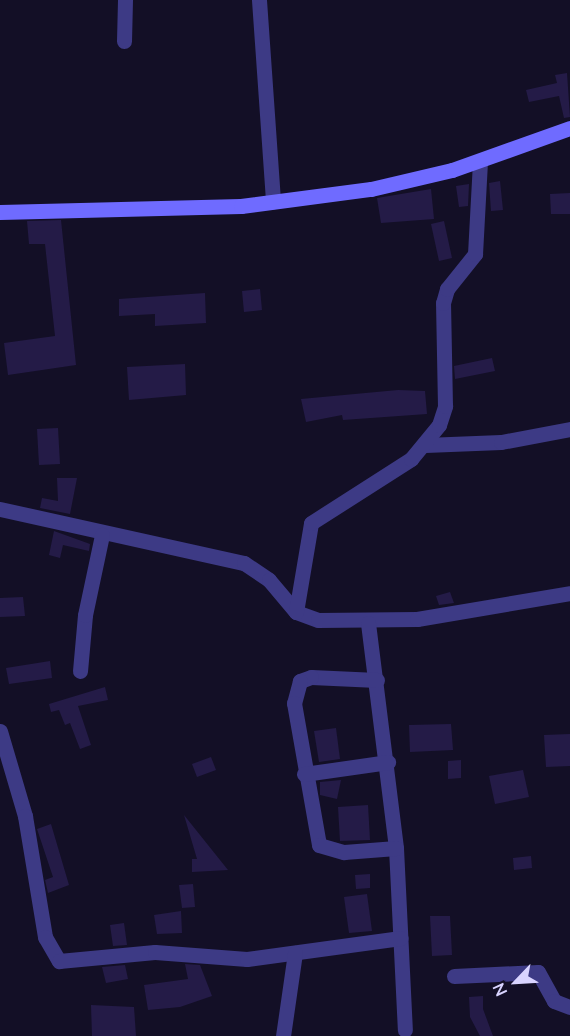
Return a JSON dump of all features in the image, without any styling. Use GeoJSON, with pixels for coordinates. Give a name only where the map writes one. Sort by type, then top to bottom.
{"type":"FeatureCollection","features":[{"type":"Feature","properties":{"kind":"street"},"geometry":{"type":"LineString","coordinates":[[124,41],[125,0]]}},
{"type":"Feature","properties":{"kind":"street"},"geometry":{"type":"LineString","coordinates":[[259,0],[273,202]]}},
{"type":"Feature","properties":{"kind":"street"},"geometry":{"type":"LineString","coordinates":[[0,212],[273,202],[410,181],[480,161],[570,128]]}},
{"type":"Feature","properties":{"kind":"street"},"geometry":{"type":"LineString","coordinates":[[296,612],[311,523],[394,472],[425,445],[446,406],[445,296],[475,254],[480,233],[480,161]]}},
{"type":"Feature","properties":{"kind":"street"},"geometry":{"type":"LineString","coordinates":[[425,445],[501,442],[570,429]]}},
{"type":"Feature","properties":{"kind":"street"},"geometry":{"type":"LineString","coordinates":[[0,509],[102,535],[244,563],[269,580],[296,612],[318,620],[368,623],[570,593]]}},
{"type":"Feature","properties":{"kind":"street"},"geometry":{"type":"LineString","coordinates":[[80,671],[85,615],[102,535]]}},
{"type":"Feature","properties":{"kind":"street"},"geometry":{"type":"LineString","coordinates":[[368,623],[388,762],[396,848],[405,1030]]}},
{"type":"Feature","properties":{"kind":"street"},"geometry":{"type":"LineString","coordinates":[[377,680],[322,676],[300,681],[294,703],[304,774],[319,845],[344,852],[396,848]]}},
{"type":"Feature","properties":{"kind":"street"},"geometry":{"type":"LineString","coordinates":[[0,731],[25,816],[53,958],[166,952],[247,959],[400,938]]}},
{"type":"Feature","properties":{"kind":"street"},"geometry":{"type":"LineString","coordinates":[[304,774],[388,762]]}},
{"type":"Feature","properties":{"kind":"street"},"geometry":{"type":"LineString","coordinates":[[283,1036],[295,953]]}},
{"type":"Feature","properties":{"kind":"street"},"geometry":{"type":"LineString","coordinates":[[454,976],[538,972],[554,1001],[570,1007]]}},
{"type":"Feature","properties":{"kind":"building"},"geometry":{"type":"Polygon","coordinates":[[[567,73],[570,117],[564,118],[559,96],[529,102],[526,90],[557,83],[555,75],[567,73]]]}},
{"type":"Feature","properties":{"kind":"building"},"geometry":{"type":"Polygon","coordinates":[[[500,181],[503,210],[491,211],[489,183],[500,181]]]}},
{"type":"Feature","properties":{"kind":"building"},"geometry":{"type":"Polygon","coordinates":[[[469,184],[468,206],[459,207],[456,186],[469,184]]]}},
{"type":"Feature","properties":{"kind":"building"},"geometry":{"type":"Polygon","coordinates":[[[431,189],[434,219],[381,223],[377,198],[431,189]]]}},
{"type":"Feature","properties":{"kind":"building"},"geometry":{"type":"Polygon","coordinates":[[[570,193],[570,214],[551,214],[550,194],[570,193]]]}},
{"type":"Feature","properties":{"kind":"building"},"geometry":{"type":"Polygon","coordinates":[[[61,220],[76,365],[8,375],[4,343],[55,336],[45,244],[29,244],[27,221],[61,220]]]}},
{"type":"Feature","properties":{"kind":"building"},"geometry":{"type":"Polygon","coordinates":[[[444,221],[452,258],[439,261],[431,224],[444,221]]]}},
{"type":"Feature","properties":{"kind":"building"},"geometry":{"type":"Polygon","coordinates":[[[260,289],[262,310],[244,312],[242,291],[260,289]]]}},
{"type":"Feature","properties":{"kind":"building"},"geometry":{"type":"Polygon","coordinates":[[[205,293],[206,323],[155,326],[155,314],[119,316],[119,299],[205,293]]]}},
{"type":"Feature","properties":{"kind":"building"},"geometry":{"type":"Polygon","coordinates":[[[492,358],[495,371],[455,379],[454,366],[492,358]]]}},
{"type":"Feature","properties":{"kind":"building"},"geometry":{"type":"Polygon","coordinates":[[[185,364],[186,395],[129,400],[127,367],[185,364]]]}},
{"type":"Feature","properties":{"kind":"building"},"geometry":{"type":"Polygon","coordinates":[[[398,390],[425,391],[427,414],[343,420],[342,415],[306,422],[301,399],[398,390]]]}},
{"type":"Feature","properties":{"kind":"building"},"geometry":{"type":"Polygon","coordinates":[[[58,428],[60,464],[39,465],[37,429],[58,428]]]}},
{"type":"Feature","properties":{"kind":"building"},"geometry":{"type":"Polygon","coordinates":[[[57,478],[77,478],[70,514],[40,508],[42,498],[58,501],[57,478]]]}},
{"type":"Feature","properties":{"kind":"building"},"geometry":{"type":"Polygon","coordinates":[[[54,531],[90,544],[89,551],[63,545],[60,558],[49,555],[54,531]]]}},
{"type":"Feature","properties":{"kind":"building"},"geometry":{"type":"Polygon","coordinates":[[[450,592],[454,603],[439,605],[436,596],[450,592]]]}},
{"type":"Feature","properties":{"kind":"building"},"geometry":{"type":"Polygon","coordinates":[[[23,597],[25,616],[0,617],[0,598],[23,597]]]}},
{"type":"Feature","properties":{"kind":"building"},"geometry":{"type":"Polygon","coordinates":[[[50,661],[52,678],[9,684],[6,668],[50,661]]]}},
{"type":"Feature","properties":{"kind":"building"},"geometry":{"type":"Polygon","coordinates":[[[105,687],[108,700],[78,706],[91,745],[80,749],[70,723],[65,725],[59,710],[51,712],[49,704],[105,687]]]}},
{"type":"Feature","properties":{"kind":"building"},"geometry":{"type":"Polygon","coordinates":[[[451,724],[453,750],[410,752],[409,725],[451,724]]]}},
{"type":"Feature","properties":{"kind":"building"},"geometry":{"type":"Polygon","coordinates":[[[336,728],[340,759],[319,762],[314,731],[336,728]]]}},
{"type":"Feature","properties":{"kind":"building"},"geometry":{"type":"Polygon","coordinates":[[[570,734],[570,766],[546,767],[544,735],[570,734]]]}},
{"type":"Feature","properties":{"kind":"building"},"geometry":{"type":"Polygon","coordinates":[[[211,757],[216,770],[197,777],[192,764],[211,757]]]}},
{"type":"Feature","properties":{"kind":"building"},"geometry":{"type":"Polygon","coordinates":[[[461,760],[461,778],[448,779],[448,761],[461,760]]]}},
{"type":"Feature","properties":{"kind":"building"},"geometry":{"type":"Polygon","coordinates":[[[523,770],[529,797],[495,804],[489,776],[523,770]]]}},
{"type":"Feature","properties":{"kind":"building"},"geometry":{"type":"Polygon","coordinates":[[[341,780],[337,799],[320,795],[320,782],[341,780]]]}},
{"type":"Feature","properties":{"kind":"building"},"geometry":{"type":"Polygon","coordinates":[[[368,805],[370,840],[340,841],[338,807],[368,805]]]}},
{"type":"Feature","properties":{"kind":"building"},"geometry":{"type":"Polygon","coordinates":[[[184,815],[228,870],[192,872],[192,859],[197,859],[184,815]]]}},
{"type":"Feature","properties":{"kind":"building"},"geometry":{"type":"Polygon","coordinates":[[[51,824],[69,885],[48,893],[45,880],[53,877],[37,829],[51,824]]]}},
{"type":"Feature","properties":{"kind":"building"},"geometry":{"type":"Polygon","coordinates":[[[531,856],[532,868],[514,870],[513,858],[531,856]]]}},
{"type":"Feature","properties":{"kind":"building"},"geometry":{"type":"Polygon","coordinates":[[[370,874],[370,888],[356,889],[355,875],[370,874]]]}},
{"type":"Feature","properties":{"kind":"building"},"geometry":{"type":"Polygon","coordinates":[[[193,884],[195,907],[182,908],[179,885],[193,884]]]}},
{"type":"Feature","properties":{"kind":"building"},"geometry":{"type":"Polygon","coordinates":[[[367,894],[372,931],[349,933],[344,897],[367,894]]]}},
{"type":"Feature","properties":{"kind":"building"},"geometry":{"type":"Polygon","coordinates":[[[181,911],[182,933],[157,934],[154,915],[181,911]]]}},
{"type":"Feature","properties":{"kind":"building"},"geometry":{"type":"Polygon","coordinates":[[[430,916],[450,916],[452,955],[432,956],[430,916]]]}},
{"type":"Feature","properties":{"kind":"building"},"geometry":{"type":"Polygon","coordinates":[[[124,923],[127,945],[113,946],[110,925],[124,923]]]}},
{"type":"Feature","properties":{"kind":"building"},"geometry":{"type":"Polygon","coordinates":[[[185,964],[200,965],[212,996],[180,1007],[148,1010],[144,985],[188,979],[185,964]]]}},
{"type":"Feature","properties":{"kind":"building"},"geometry":{"type":"Polygon","coordinates":[[[125,965],[128,979],[106,983],[102,967],[125,965]]]}},
{"type":"Feature","properties":{"kind":"building"},"geometry":{"type":"Polygon","coordinates":[[[483,996],[483,1009],[493,1036],[480,1036],[470,1017],[469,997],[483,996]]]}},
{"type":"Feature","properties":{"kind":"building"},"geometry":{"type":"Polygon","coordinates":[[[91,1005],[134,1007],[136,1036],[92,1036],[91,1005]]]}}]}
